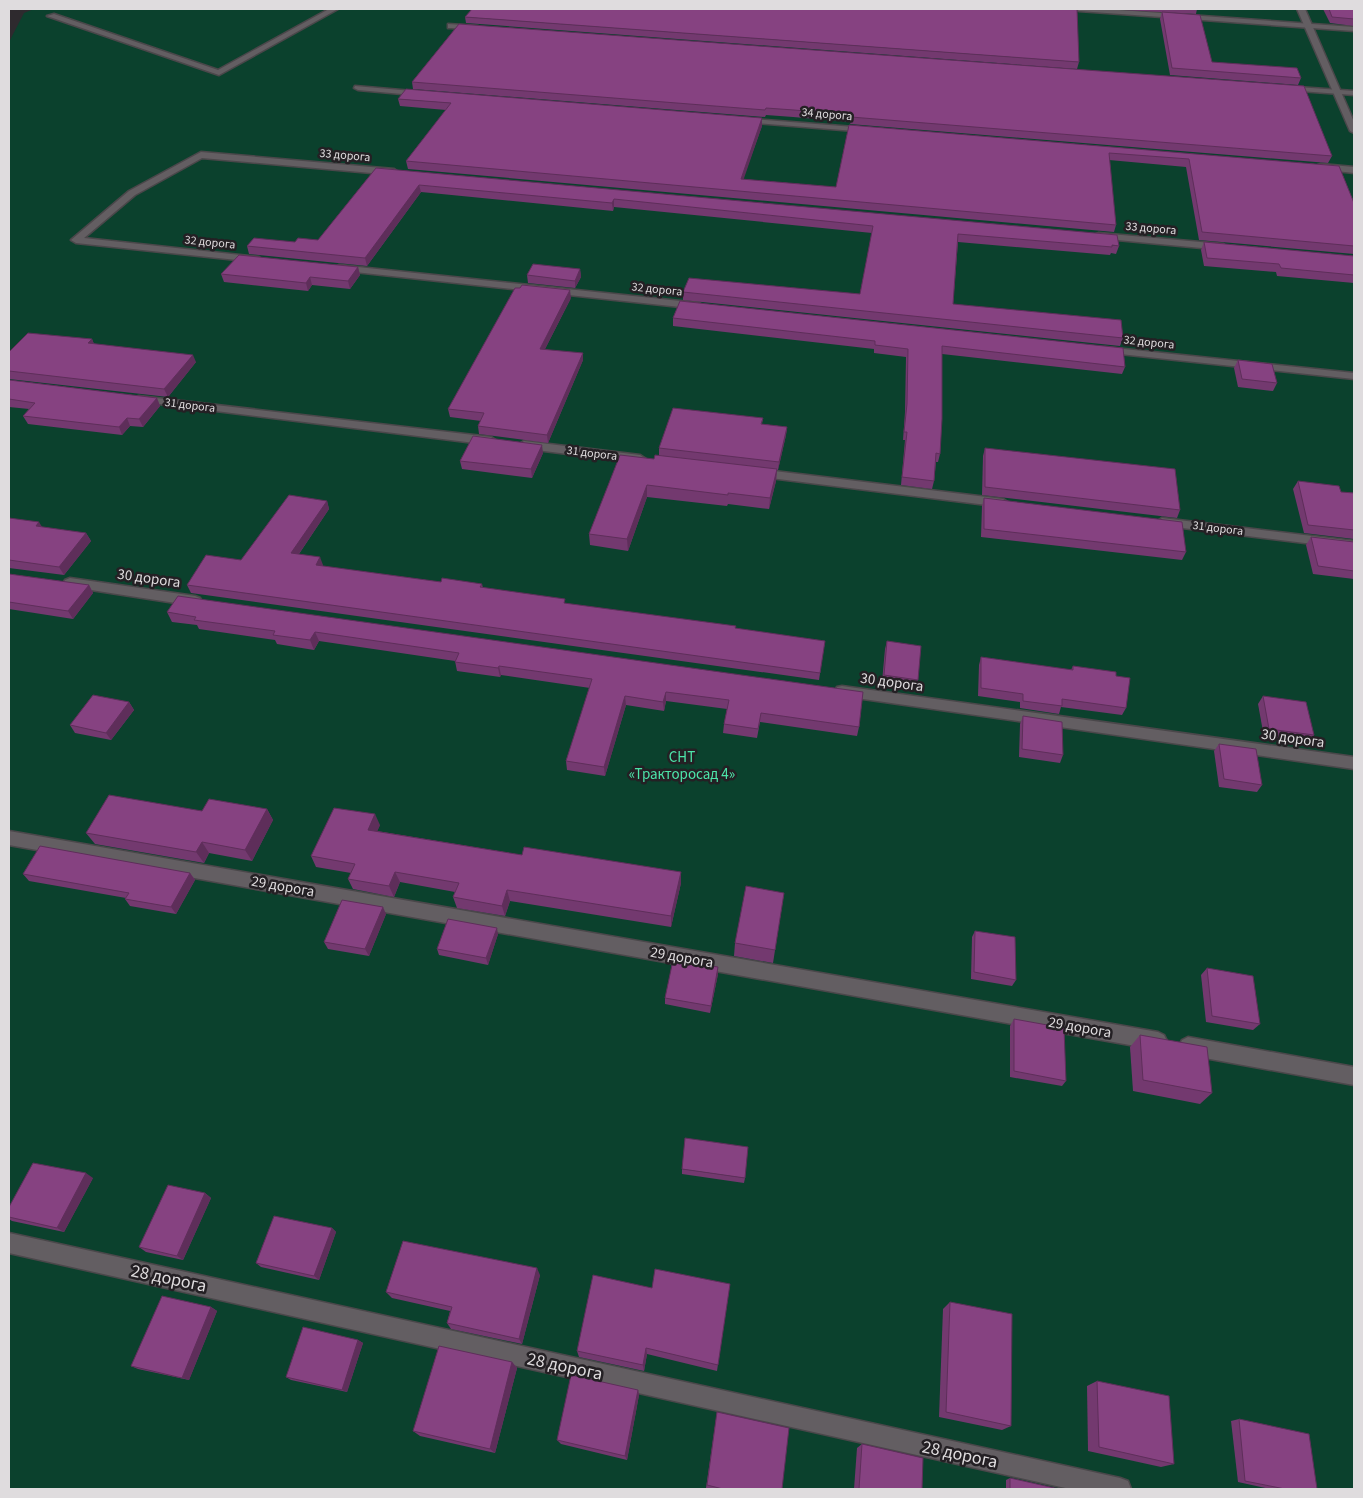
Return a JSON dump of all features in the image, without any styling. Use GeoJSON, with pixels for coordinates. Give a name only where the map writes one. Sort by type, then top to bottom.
{"type":"FeatureCollection","features":[{"type":"Feature","properties":{"kind":"street"},"geometry":{"type":"LineString","coordinates":[[51,16],[220,73],[330,9]]}},
{"type":"Feature","properties":{"kind":"street"},"geometry":{"type":"LineString","coordinates":[[1079,9],[1354,29]]}},
{"type":"Feature","properties":{"kind":"street"},"geometry":{"type":"LineString","coordinates":[[1301,9],[1354,131]]}},
{"type":"Feature","properties":{"kind":"street"},"geometry":{"type":"LineString","coordinates":[[451,26],[490,29]]}},
{"type":"Feature","properties":{"kind":"street"},"geometry":{"type":"LineString","coordinates":[[1277,87],[1354,93]]}},
{"type":"Feature","properties":{"kind":"street"},"geometry":{"type":"LineString","coordinates":[[358,88],[438,95]]}},
{"type":"Feature","properties":{"kind":"street","name":"34 дорога"},"geometry":{"type":"LineString","coordinates":[[737,119],[876,131]]}},
{"type":"Feature","properties":{"kind":"street","name":"33 дорога"},"geometry":{"type":"LineString","coordinates":[[76,240],[132,193],[201,155],[400,173]]}},
{"type":"Feature","properties":{"kind":"street"},"geometry":{"type":"LineString","coordinates":[[1314,167],[1354,170]]}},
{"type":"Feature","properties":{"kind":"street","name":"33 дорога"},"geometry":{"type":"LineString","coordinates":[[1086,235],[1235,248]]}},
{"type":"Feature","properties":{"kind":"street","name":"32 дорога"},"geometry":{"type":"LineString","coordinates":[[76,240],[265,260]]}},
{"type":"Feature","properties":{"kind":"street","name":"32 дорога"},"geometry":{"type":"LineString","coordinates":[[324,267],[710,308]]}},
{"type":"Feature","properties":{"kind":"street","name":"32 дорога"},"geometry":{"type":"LineString","coordinates":[[1097,349],[1354,376]]}},
{"type":"Feature","properties":{"kind":"street","name":"31 дорога"},"geometry":{"type":"LineString","coordinates":[[128,398],[652,460]]}},
{"type":"Feature","properties":{"kind":"street"},"geometry":{"type":"LineString","coordinates":[[741,471],[1018,504]]}},
{"type":"Feature","properties":{"kind":"street","name":"31 дорога"},"geometry":{"type":"LineString","coordinates":[[1146,520],[1354,545]]}},
{"type":"Feature","properties":{"kind":"street","name":"30 дорога"},"geometry":{"type":"LineString","coordinates":[[58,581],[207,602]]}},
{"type":"Feature","properties":{"kind":"street","name":"30 дорога"},"geometry":{"type":"LineString","coordinates":[[830,690],[1354,764]]}},
{"type":"Feature","properties":{"kind":"street","name":"29 дорога"},"geometry":{"type":"LineString","coordinates":[[9,838],[1354,1076]]}},
{"type":"Feature","properties":{"kind":"street","name":"28 дорога"},"geometry":{"type":"LineString","coordinates":[[9,1243],[1120,1489]]}},
{"type":"Feature","properties":{"kind":"green space","name":"СНТ «Тракторосад 4»"},"geometry":{"type":"Polygon","coordinates":[[[34,9],[1354,9],[1354,1489],[9,1489],[9,42],[24,13],[34,9]]]}},
{"type":"Feature","properties":{"kind":"building"},"geometry":{"type":"Polygon","coordinates":[[[472,9],[1077,9],[1079,62],[465,17],[472,9]]]}},
{"type":"Feature","properties":{"kind":"building"},"geometry":{"type":"Polygon","coordinates":[[[1329,9],[1354,9],[1354,19],[1332,17],[1329,9]]]}},
{"type":"Feature","properties":{"kind":"building"},"geometry":{"type":"Polygon","coordinates":[[[1162,12],[1200,15],[1212,62],[1297,68],[1301,78],[1172,68],[1162,12]]]}},
{"type":"Feature","properties":{"kind":"building"},"geometry":{"type":"Polygon","coordinates":[[[459,24],[1304,86],[1332,156],[851,117],[852,115],[794,110],[766,108],[765,110],[412,82],[459,24]]]}},
{"type":"Feature","properties":{"kind":"building"},"geometry":{"type":"Polygon","coordinates":[[[406,89],[762,118],[741,179],[836,187],[849,125],[1339,166],[1354,203],[1354,246],[1202,232],[1189,159],[1109,153],[1116,225],[406,161],[451,103],[398,99],[406,89]]]}},
{"type":"Feature","properties":{"kind":"building"},"geometry":{"type":"Polygon","coordinates":[[[376,168],[1117,235],[1119,246],[1112,245],[1112,247],[958,234],[953,304],[1121,320],[1123,338],[683,292],[689,278],[860,294],[873,226],[614,199],[612,203],[419,185],[365,258],[247,246],[254,238],[295,242],[298,238],[318,240],[376,168]]]}},
{"type":"Feature","properties":{"kind":"building"},"geometry":{"type":"Polygon","coordinates":[[[1204,242],[1354,256],[1354,275],[1281,268],[1279,264],[1207,258],[1204,242]]]}},
{"type":"Feature","properties":{"kind":"building"},"geometry":{"type":"Polygon","coordinates":[[[239,255],[358,267],[348,281],[310,277],[306,283],[221,274],[239,255]]]}},
{"type":"Feature","properties":{"kind":"building"},"geometry":{"type":"Polygon","coordinates":[[[533,264],[580,269],[575,281],[527,275],[533,264]]]}},
{"type":"Feature","properties":{"kind":"building"},"geometry":{"type":"Polygon","coordinates":[[[522,285],[570,290],[540,349],[583,353],[547,435],[478,426],[484,413],[448,409],[515,288],[520,288],[522,285]]]}},
{"type":"Feature","properties":{"kind":"building"},"geometry":{"type":"Polygon","coordinates":[[[680,301],[1123,348],[1125,367],[942,346],[940,454],[936,453],[934,481],[902,477],[907,432],[904,432],[907,404],[908,349],[875,345],[875,341],[673,318],[680,301]]]}},
{"type":"Feature","properties":{"kind":"building"},"geometry":{"type":"Polygon","coordinates":[[[28,333],[92,339],[88,343],[193,355],[164,389],[9,371],[9,352],[28,333]]]}},
{"type":"Feature","properties":{"kind":"building"},"geometry":{"type":"Polygon","coordinates":[[[1238,360],[1272,364],[1277,383],[1242,379],[1238,360]]]}},
{"type":"Feature","properties":{"kind":"building"},"geometry":{"type":"Polygon","coordinates":[[[9,380],[157,398],[139,419],[127,418],[119,427],[23,416],[35,403],[9,399],[9,380]]]}},
{"type":"Feature","properties":{"kind":"building"},"geometry":{"type":"Polygon","coordinates":[[[673,408],[763,418],[761,424],[787,427],[779,462],[659,448],[673,408]]]}},
{"type":"Feature","properties":{"kind":"building"},"geometry":{"type":"Polygon","coordinates":[[[473,436],[542,445],[531,469],[460,461],[473,436]]]}},
{"type":"Feature","properties":{"kind":"building"},"geometry":{"type":"Polygon","coordinates":[[[985,448],[1175,469],[1180,510],[985,487],[985,448]]]}},
{"type":"Feature","properties":{"kind":"building"},"geometry":{"type":"Polygon","coordinates":[[[620,455],[654,459],[655,455],[777,469],[770,498],[647,485],[627,539],[589,534],[620,455]]]}},
{"type":"Feature","properties":{"kind":"building"},"geometry":{"type":"Polygon","coordinates":[[[1298,481],[1339,486],[1341,492],[1354,493],[1354,530],[1308,525],[1298,481]]]}},
{"type":"Feature","properties":{"kind":"building"},"geometry":{"type":"Polygon","coordinates":[[[289,495],[327,501],[291,553],[320,557],[316,565],[441,582],[442,578],[482,584],[480,587],[565,599],[564,603],[736,626],[735,628],[825,641],[820,673],[187,585],[206,555],[241,560],[289,495]]]}},
{"type":"Feature","properties":{"kind":"building"},"geometry":{"type":"Polygon","coordinates":[[[984,498],[1182,522],[1186,552],[984,529],[984,498]]]}},
{"type":"Feature","properties":{"kind":"building"},"geometry":{"type":"Polygon","coordinates":[[[9,518],[39,522],[36,526],[86,533],[59,567],[9,560],[9,518]]]}},
{"type":"Feature","properties":{"kind":"building"},"geometry":{"type":"Polygon","coordinates":[[[1311,537],[1354,542],[1354,571],[1318,566],[1311,537]]]}},
{"type":"Feature","properties":{"kind":"building"},"geometry":{"type":"Polygon","coordinates":[[[9,574],[89,585],[68,611],[9,602],[9,574]]]}},
{"type":"Feature","properties":{"kind":"building"},"geometry":{"type":"Polygon","coordinates":[[[178,596],[863,692],[859,727],[761,713],[758,729],[724,724],[729,700],[666,692],[663,702],[625,696],[604,767],[566,761],[592,679],[455,662],[459,653],[315,632],[310,640],[273,635],[275,631],[194,620],[196,617],[167,612],[178,596]]]}},
{"type":"Feature","properties":{"kind":"building"},"geometry":{"type":"Polygon","coordinates":[[[887,641],[921,646],[918,680],[884,675],[887,641]]]}},
{"type":"Feature","properties":{"kind":"building"},"geometry":{"type":"Polygon","coordinates":[[[981,657],[1073,670],[1073,666],[1116,672],[1116,676],[1130,678],[1126,708],[1062,699],[1062,706],[1023,701],[1023,694],[981,688],[981,657]]]}},
{"type":"Feature","properties":{"kind":"building"},"geometry":{"type":"Polygon","coordinates":[[[93,695],[129,702],[106,733],[70,725],[93,695]]]}},
{"type":"Feature","properties":{"kind":"building"},"geometry":{"type":"Polygon","coordinates":[[[1263,696],[1306,702],[1314,735],[1269,729],[1263,696]]]}},
{"type":"Feature","properties":{"kind":"building"},"geometry":{"type":"Polygon","coordinates":[[[1023,716],[1062,722],[1063,755],[1022,749],[1023,716]]]}},
{"type":"Feature","properties":{"kind":"building"},"geometry":{"type":"Polygon","coordinates":[[[1219,744],[1256,749],[1262,785],[1224,779],[1219,744]]]}},
{"type":"Feature","properties":{"kind":"building"},"geometry":{"type":"Polygon","coordinates":[[[109,795],[202,811],[209,799],[267,809],[245,850],[202,842],[196,852],[86,833],[109,795]]]}},
{"type":"Feature","properties":{"kind":"building"},"geometry":{"type":"Polygon","coordinates":[[[334,808],[375,814],[368,830],[522,855],[524,847],[681,872],[671,916],[507,890],[502,906],[453,897],[459,883],[395,872],[389,886],[348,879],[355,864],[311,856],[334,808]]]}},
{"type":"Feature","properties":{"kind":"building"},"geometry":{"type":"Polygon","coordinates":[[[40,846],[190,873],[171,907],[125,899],[129,893],[23,874],[40,846]]]}},
{"type":"Feature","properties":{"kind":"building"},"geometry":{"type":"Polygon","coordinates":[[[746,886],[784,893],[775,950],[735,943],[746,886]]]}},
{"type":"Feature","properties":{"kind":"building"},"geometry":{"type":"Polygon","coordinates":[[[342,900],[383,907],[365,949],[324,942],[342,900]]]}},
{"type":"Feature","properties":{"kind":"building"},"geometry":{"type":"Polygon","coordinates":[[[448,919],[497,928],[486,958],[437,949],[448,919]]]}},
{"type":"Feature","properties":{"kind":"building"},"geometry":{"type":"Polygon","coordinates":[[[975,931],[1015,937],[1016,980],[974,972],[975,931]]]}},
{"type":"Feature","properties":{"kind":"building"},"geometry":{"type":"Polygon","coordinates":[[[673,960],[718,967],[711,1006],[665,998],[673,960]]]}},
{"type":"Feature","properties":{"kind":"building"},"geometry":{"type":"Polygon","coordinates":[[[1207,968],[1253,976],[1260,1024],[1212,1016],[1207,968]]]}},
{"type":"Feature","properties":{"kind":"building"},"geometry":{"type":"Polygon","coordinates":[[[1014,1019],[1064,1028],[1066,1081],[1014,1071],[1014,1019]]]}},
{"type":"Feature","properties":{"kind":"building"},"geometry":{"type":"Polygon","coordinates":[[[1140,1035],[1207,1047],[1212,1093],[1143,1080],[1140,1035]]]}},
{"type":"Feature","properties":{"kind":"building"},"geometry":{"type":"Polygon","coordinates":[[[685,1138],[748,1147],[745,1178],[682,1169],[685,1138]]]}},
{"type":"Feature","properties":{"kind":"building"},"geometry":{"type":"Polygon","coordinates":[[[33,1163],[86,1173],[57,1228],[9,1217],[9,1207],[33,1163]]]}},
{"type":"Feature","properties":{"kind":"building"},"geometry":{"type":"Polygon","coordinates":[[[168,1185],[205,1193],[177,1256],[139,1247],[168,1185]]]}},
{"type":"Feature","properties":{"kind":"building"},"geometry":{"type":"Polygon","coordinates":[[[274,1216],[332,1228],[314,1276],[256,1263],[274,1216]]]}},
{"type":"Feature","properties":{"kind":"building"},"geometry":{"type":"Polygon","coordinates":[[[403,1241],[537,1268],[519,1339],[447,1323],[452,1307],[386,1292],[403,1241]]]}},
{"type":"Feature","properties":{"kind":"building"},"geometry":{"type":"Polygon","coordinates":[[[655,1269],[730,1284],[718,1365],[646,1348],[643,1365],[577,1351],[593,1275],[652,1288],[655,1269]]]}},
{"type":"Feature","properties":{"kind":"building"},"geometry":{"type":"Polygon","coordinates":[[[162,1296],[211,1307],[182,1378],[131,1366],[162,1296]]]}},
{"type":"Feature","properties":{"kind":"building"},"geometry":{"type":"Polygon","coordinates":[[[950,1302],[1012,1314],[1011,1426],[946,1412],[950,1302]]]}},
{"type":"Feature","properties":{"kind":"building"},"geometry":{"type":"Polygon","coordinates":[[[303,1327],[358,1340],[342,1390],[286,1377],[303,1327]]]}},
{"type":"Feature","properties":{"kind":"building"},"geometry":{"type":"Polygon","coordinates":[[[439,1346],[512,1362],[490,1449],[413,1431],[439,1346]]]}},
{"type":"Feature","properties":{"kind":"building"},"geometry":{"type":"Polygon","coordinates":[[[571,1375],[638,1390],[625,1456],[557,1440],[571,1375]]]}},
{"type":"Feature","properties":{"kind":"building"},"geometry":{"type":"Polygon","coordinates":[[[1097,1381],[1169,1396],[1174,1464],[1099,1447],[1097,1381]]]}},
{"type":"Feature","properties":{"kind":"building"},"geometry":{"type":"Polygon","coordinates":[[[717,1412],[789,1428],[782,1489],[723,1489],[707,1485],[717,1412]]]}},
{"type":"Feature","properties":{"kind":"building"},"geometry":{"type":"Polygon","coordinates":[[[1239,1419],[1309,1434],[1317,1489],[1285,1489],[1245,1481],[1239,1419]]]}},
{"type":"Feature","properties":{"kind":"building"},"geometry":{"type":"Polygon","coordinates":[[[862,1444],[923,1458],[922,1489],[859,1489],[862,1444]]]}},
{"type":"Feature","properties":{"kind":"building"},"geometry":{"type":"Polygon","coordinates":[[[1010,1478],[1059,1489],[1010,1489],[1010,1478]]]}}]}
